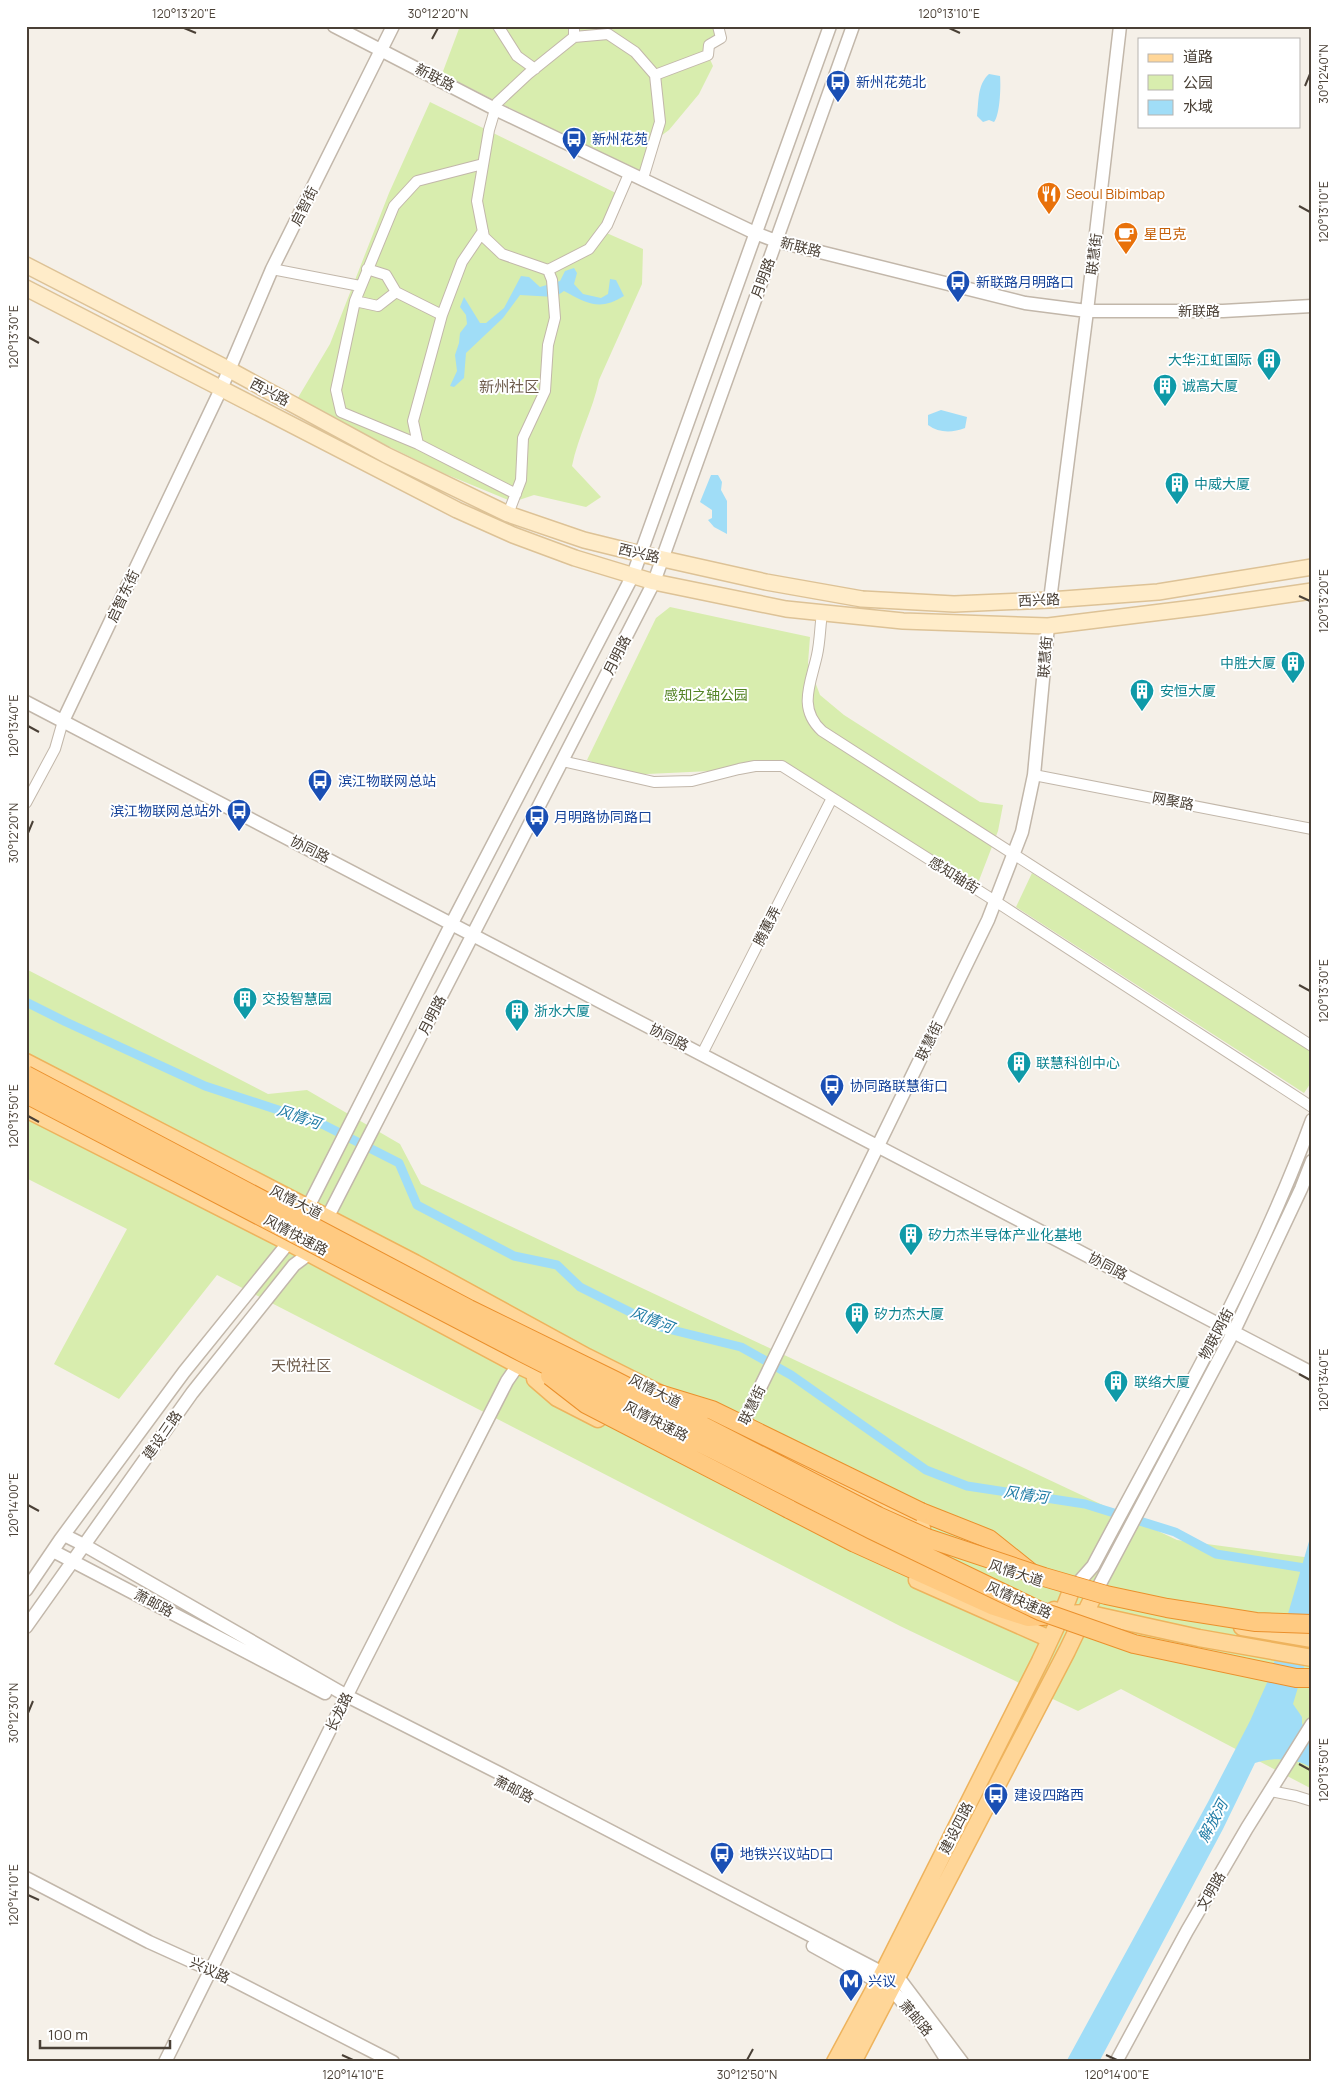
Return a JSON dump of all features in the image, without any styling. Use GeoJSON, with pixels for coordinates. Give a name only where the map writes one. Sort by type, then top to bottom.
{"type":"FeatureCollection","features":[{"type":"Feature","properties":{"kind":"highway","name":"风情快速路"},"geometry":{"type":"LineString","coordinates":[[26,1075],[469,1309],[614,1380],[878,1516],[927,1538],[1044,1577],[1106,1595],[1167,1608],[1256,1622],[1312,1624]]}},
{"type":"Feature","properties":{"kind":"highway","name":"风情快速路"},"geometry":{"type":"LineString","coordinates":[[26,1094],[520,1359],[1040,1611],[1134,1644],[1296,1678],[1312,1678]]}},
{"type":"Feature","properties":{"kind":"highway"},"geometry":{"type":"LineString","coordinates":[[520,1359],[586,1404],[855,1544],[994,1606],[1028,1617],[1062,1614]]}},
{"type":"Feature","properties":{"kind":"highway"},"geometry":{"type":"LineString","coordinates":[[614,1380],[712,1410],[921,1512],[990,1539],[1041,1581]]}},
{"type":"Feature","properties":{"kind":"main road","name":"西兴路"},"geometry":{"type":"LineString","coordinates":[[26,265],[228,369],[386,455],[508,514],[584,540],[641,554],[766,582],[862,599],[954,604],[1050,600],[1158,592],[1312,567]]}},
{"type":"Feature","properties":{"kind":"main road","name":"西兴路"},"geometry":{"type":"LineString","coordinates":[[26,288],[457,510],[513,535],[576,558],[654,582],[786,609],[903,621],[1048,626],[1312,591]]}},
{"type":"Feature","properties":{"kind":"main road","name":"风情大道"},"geometry":{"type":"LineString","coordinates":[[26,1062],[414,1263],[587,1357],[902,1517],[992,1568],[1114,1603],[1312,1639]]}},
{"type":"Feature","properties":{"kind":"main road","name":"风情大道"},"geometry":{"type":"LineString","coordinates":[[26,1109],[948,1577],[996,1597],[1046,1606],[1062,1614],[1086,1613],[1312,1658]]}},
{"type":"Feature","properties":{"kind":"main road"},"geometry":{"type":"LineString","coordinates":[[520,1359],[557,1398],[944,1593],[1050,1639]]}},
{"type":"Feature","properties":{"kind":"main road","name":"建设四路"},"geometry":{"type":"LineString","coordinates":[[853,2062],[888,1980],[1072,1591]]}},
{"type":"Feature","properties":{"kind":"main road","name":"建设四路"},"geometry":{"type":"LineString","coordinates":[[834,2062],[888,1980],[1093,1597]]}},
{"type":"Feature","properties":{"kind":"street","name":"新联路"},"geometry":{"type":"LineString","coordinates":[[334,26],[644,181],[776,241],[1025,303],[1087,311],[1223,311],[1312,306]]}},
{"type":"Feature","properties":{"kind":"street","name":"启智街"},"geometry":{"type":"LineString","coordinates":[[221,389],[272,269],[393,26]]}},
{"type":"Feature","properties":{"kind":"street"},"geometry":{"type":"LineString","coordinates":[[498,26],[517,56],[535,69]]}},
{"type":"Feature","properties":{"kind":"street"},"geometry":{"type":"LineString","coordinates":[[574,26],[574,38]]}},
{"type":"Feature","properties":{"kind":"street"},"geometry":{"type":"LineString","coordinates":[[655,75],[708,55],[709,45],[721,38],[718,26]]}},
{"type":"Feature","properties":{"kind":"street","name":"月明路"},"geometry":{"type":"LineString","coordinates":[[290,1243],[452,923],[633,575],[830,26]]}},
{"type":"Feature","properties":{"kind":"street","name":"月明路"},"geometry":{"type":"LineString","coordinates":[[310,1253],[654,582],[852,26]]}},
{"type":"Feature","properties":{"kind":"street","name":"联慧街"},"geometry":{"type":"LineString","coordinates":[[1050,600],[1087,311],[1120,26]]}},
{"type":"Feature","properties":{"kind":"street"},"geometry":{"type":"LineString","coordinates":[[550,275],[502,254],[484,237],[477,201],[497,102],[574,38],[608,34],[634,52],[655,75],[660,122],[644,175],[644,181]]}},
{"type":"Feature","properties":{"kind":"street"},"geometry":{"type":"LineString","coordinates":[[483,164],[417,181],[394,206],[354,301],[336,390],[341,412],[418,444],[516,494]]}},
{"type":"Feature","properties":{"kind":"street"},"geometry":{"type":"LineString","coordinates":[[550,275],[589,248],[607,225],[630,174]]}},
{"type":"Feature","properties":{"kind":"street"},"geometry":{"type":"LineString","coordinates":[[418,444],[414,420],[442,315],[462,262],[483,232]]}},
{"type":"Feature","properties":{"kind":"street"},"geometry":{"type":"LineString","coordinates":[[272,269],[360,286]]}},
{"type":"Feature","properties":{"kind":"street"},"geometry":{"type":"LineString","coordinates":[[367,269],[386,275],[396,292],[442,315]]}},
{"type":"Feature","properties":{"kind":"street"},"geometry":{"type":"LineString","coordinates":[[508,514],[521,480],[523,438],[545,391],[548,345],[554,318],[555,300],[550,275]]}},
{"type":"Feature","properties":{"kind":"street"},"geometry":{"type":"LineString","coordinates":[[354,301],[378,306],[396,292]]}},
{"type":"Feature","properties":{"kind":"street","name":"启智东街"},"geometry":{"type":"LineString","coordinates":[[26,803],[55,748],[63,721],[221,389]]}},
{"type":"Feature","properties":{"kind":"street"},"geometry":{"type":"LineString","coordinates":[[822,613],[817,655],[807,691],[808,710],[813,723],[822,731],[1312,1046]]}},
{"type":"Feature","properties":{"kind":"street","name":"联慧街"},"geometry":{"type":"LineString","coordinates":[[738,1433],[984,929],[1022,832],[1034,775],[1048,626]]}},
{"type":"Feature","properties":{"kind":"street","name":"协同路"},"geometry":{"type":"LineString","coordinates":[[26,702],[1312,1373]]}},
{"type":"Feature","properties":{"kind":"street","name":"感知轴街"},"geometry":{"type":"LineString","coordinates":[[562,761],[654,782],[692,781],[755,766],[782,766],[995,901],[1312,1108]]}},
{"type":"Feature","properties":{"kind":"street","name":"网聚路"},"geometry":{"type":"LineString","coordinates":[[1034,775],[1312,829]]}},
{"type":"Feature","properties":{"kind":"street","name":"腾蕙弄"},"geometry":{"type":"LineString","coordinates":[[702,1054],[832,798]]}},
{"type":"Feature","properties":{"kind":"street","name":"物联网街"},"geometry":{"type":"LineString","coordinates":[[1072,1591],[1093,1566],[1221,1325],[1259,1249],[1294,1168],[1312,1120]]}},
{"type":"Feature","properties":{"kind":"street","name":"物联网街"},"geometry":{"type":"LineString","coordinates":[[1093,1597],[1234,1331],[1301,1189],[1312,1161]]}},
{"type":"Feature","properties":{"kind":"street","name":"建设三路"},"geometry":{"type":"LineString","coordinates":[[26,1590],[52,1551],[184,1372],[290,1243]]}},
{"type":"Feature","properties":{"kind":"street","name":"建设三路"},"geometry":{"type":"LineString","coordinates":[[26,1627],[192,1393],[294,1265],[310,1253]]}},
{"type":"Feature","properties":{"kind":"street","name":"长龙路"},"geometry":{"type":"LineString","coordinates":[[166,2062],[345,1699],[520,1359]]}},
{"type":"Feature","properties":{"kind":"street","name":"萧邮路"},"geometry":{"type":"LineString","coordinates":[[64,1535],[345,1699],[888,1980]]}},
{"type":"Feature","properties":{"kind":"street","name":"萧邮路"},"geometry":{"type":"LineString","coordinates":[[52,1551],[715,1885],[888,1980],[928,2032],[948,2062]]}},
{"type":"Feature","properties":{"kind":"street","name":"文明路"},"geometry":{"type":"LineString","coordinates":[[1116,2062],[1187,1931],[1312,1724]]}},
{"type":"Feature","properties":{"kind":"street"},"geometry":{"type":"LineString","coordinates":[[1270,1791],[1312,1801]]}},
{"type":"Feature","properties":{"kind":"street","name":"兴议路"},"geometry":{"type":"LineString","coordinates":[[26,1878],[150,1942],[394,2062]]}},
{"type":"Feature","properties":{"kind":"street"},"geometry":{"type":"LineString","coordinates":[[888,1980],[962,2062]]}},
{"type":"Feature","properties":{"kind":"green space"},"geometry":{"type":"Polygon","coordinates":[[[460,26],[718,26],[721,38],[708,55],[713,66],[699,94],[669,130],[654,141],[644,175],[442,74],[460,26]]]}},
{"type":"Feature","properties":{"kind":"green space"},"geometry":{"type":"Polygon","coordinates":[[[430,102],[620,195],[602,231],[643,249],[642,284],[599,380],[572,466],[601,497],[586,507],[534,495],[513,502],[443,473],[296,401],[330,344],[389,193],[430,102]]]}},
{"type":"Feature","properties":{"kind":"green space","name":"感知之轴公园"},"geometry":{"type":"Polygon","coordinates":[[[670,607],[810,637],[808,663],[820,695],[844,715],[980,802],[1003,805],[998,831],[978,883],[967,879],[829,802],[777,768],[626,775],[587,760],[656,618],[670,607]]]}},
{"type":"Feature","properties":{"kind":"green space"},"geometry":{"type":"Polygon","coordinates":[[[1032,873],[1312,1052],[1312,1081],[1304,1093],[1016,907],[1032,873]]]}},
{"type":"Feature","properties":{"kind":"green space"},"geometry":{"type":"Polygon","coordinates":[[[26,969],[268,1094],[307,1090],[400,1144],[421,1184],[1177,1540],[1312,1558],[1312,1789],[1121,1689],[1078,1711],[900,1626],[217,1275],[119,1399],[54,1364],[127,1229],[26,1178],[26,969]]]}},
{"type":"Feature","properties":{"kind":"water"},"geometry":{"type":"Polygon","coordinates":[[[989,74],[1000,76],[999,107],[994,122],[989,120],[983,122],[977,116],[980,88],[989,74]]]}},
{"type":"Feature","properties":{"kind":"water"},"geometry":{"type":"Polygon","coordinates":[[[574,268],[577,273],[574,284],[583,294],[601,298],[608,294],[610,279],[616,280],[624,296],[616,301],[594,304],[564,291],[555,297],[520,295],[503,318],[466,353],[464,378],[454,387],[450,386],[457,371],[455,355],[460,333],[467,324],[466,315],[460,307],[464,297],[480,323],[486,323],[504,308],[521,276],[529,277],[540,287],[560,281],[565,271],[574,268]]]}},
{"type":"Feature","properties":{"kind":"water"},"geometry":{"type":"Polygon","coordinates":[[[941,410],[967,417],[965,428],[946,431],[937,430],[928,425],[928,415],[941,410]]]}},
{"type":"Feature","properties":{"kind":"water"},"geometry":{"type":"Polygon","coordinates":[[[711,475],[718,475],[722,482],[721,490],[727,501],[727,534],[714,527],[708,520],[712,518],[712,510],[700,502],[711,475]]]}},
{"type":"Feature","properties":{"kind":"water","name":"解放河"},"geometry":{"type":"Polygon","coordinates":[[[1312,1531],[1312,1640],[1293,1704],[1302,1717],[1302,1724],[1312,1733],[1312,1768],[1292,1760],[1269,1760],[1255,1763],[1223,1829],[1099,2062],[1066,2062],[1208,1802],[1250,1721],[1270,1676],[1312,1531]]]}},
{"type":"Feature","properties":{"kind":"waterway","name":"风情河"},"geometry":{"type":"LineString","coordinates":[[26,1002],[205,1086],[324,1125],[399,1163],[417,1205],[514,1256],[557,1265],[580,1287],[660,1327],[741,1347],[791,1375],[926,1470],[967,1486],[1085,1504],[1175,1532],[1216,1554],[1311,1569]]}},
{"type":"Feature","properties":{"kind":"place","name":"新州花苑北"},"geometry":{"type":"Point","coordinates":[838,103]}},
{"type":"Feature","properties":{"kind":"place","name":"新州花苑"},"geometry":{"type":"Point","coordinates":[574,160]}},
{"type":"Feature","properties":{"kind":"place","name":"Seoul Bibimbap"},"geometry":{"type":"Point","coordinates":[1049,215]}},
{"type":"Feature","properties":{"kind":"place","name":"星巴克"},"geometry":{"type":"Point","coordinates":[1126,255]}},
{"type":"Feature","properties":{"kind":"place","name":"新联路月明路口"},"geometry":{"type":"Point","coordinates":[958,303]}},
{"type":"Feature","properties":{"kind":"place","name":"大华江虹国际"},"geometry":{"type":"Point","coordinates":[1269,381]}},
{"type":"Feature","properties":{"kind":"place","name":"诚高大厦"},"geometry":{"type":"Point","coordinates":[1165,407]}},
{"type":"Feature","properties":{"kind":"place","name":"中威大厦"},"geometry":{"type":"Point","coordinates":[1177,505]}},
{"type":"Feature","properties":{"kind":"place","name":"中胜大厦"},"geometry":{"type":"Point","coordinates":[1293,684]}},
{"type":"Feature","properties":{"kind":"place","name":"安恒大厦"},"geometry":{"type":"Point","coordinates":[1142,712]}},
{"type":"Feature","properties":{"kind":"place","name":"滨江物联网总站"},"geometry":{"type":"Point","coordinates":[320,802]}},
{"type":"Feature","properties":{"kind":"place","name":"滨江物联网总站外"},"geometry":{"type":"Point","coordinates":[239,832]}},
{"type":"Feature","properties":{"kind":"place","name":"月明路协同路口"},"geometry":{"type":"Point","coordinates":[537,838]}},
{"type":"Feature","properties":{"kind":"place","name":"交投智慧园"},"geometry":{"type":"Point","coordinates":[245,1020]}},
{"type":"Feature","properties":{"kind":"place","name":"浙水大厦"},"geometry":{"type":"Point","coordinates":[517,1032]}},
{"type":"Feature","properties":{"kind":"place","name":"联慧科创中心"},"geometry":{"type":"Point","coordinates":[1019,1084]}},
{"type":"Feature","properties":{"kind":"place","name":"协同路联慧街口"},"geometry":{"type":"Point","coordinates":[832,1107]}},
{"type":"Feature","properties":{"kind":"place","name":"矽力杰半导体产业化基地"},"geometry":{"type":"Point","coordinates":[911,1256]}},
{"type":"Feature","properties":{"kind":"place","name":"矽力杰大厦"},"geometry":{"type":"Point","coordinates":[857,1335]}},
{"type":"Feature","properties":{"kind":"place","name":"联络大厦"},"geometry":{"type":"Point","coordinates":[1116,1403]}},
{"type":"Feature","properties":{"kind":"place","name":"建设四路西"},"geometry":{"type":"Point","coordinates":[996,1816]}},
{"type":"Feature","properties":{"kind":"place","name":"地铁兴议站D口"},"geometry":{"type":"Point","coordinates":[722,1875]}},
{"type":"Feature","properties":{"kind":"place","name":"兴议"},"geometry":{"type":"Point","coordinates":[851,2002]}},
{"type":"Feature","properties":{"kind":"district","name":"新州社区"},"geometry":{"type":"Point","coordinates":[509,387]}},
{"type":"Feature","properties":{"kind":"district","name":"天悦社区"},"geometry":{"type":"Point","coordinates":[301,1366]}}]}
